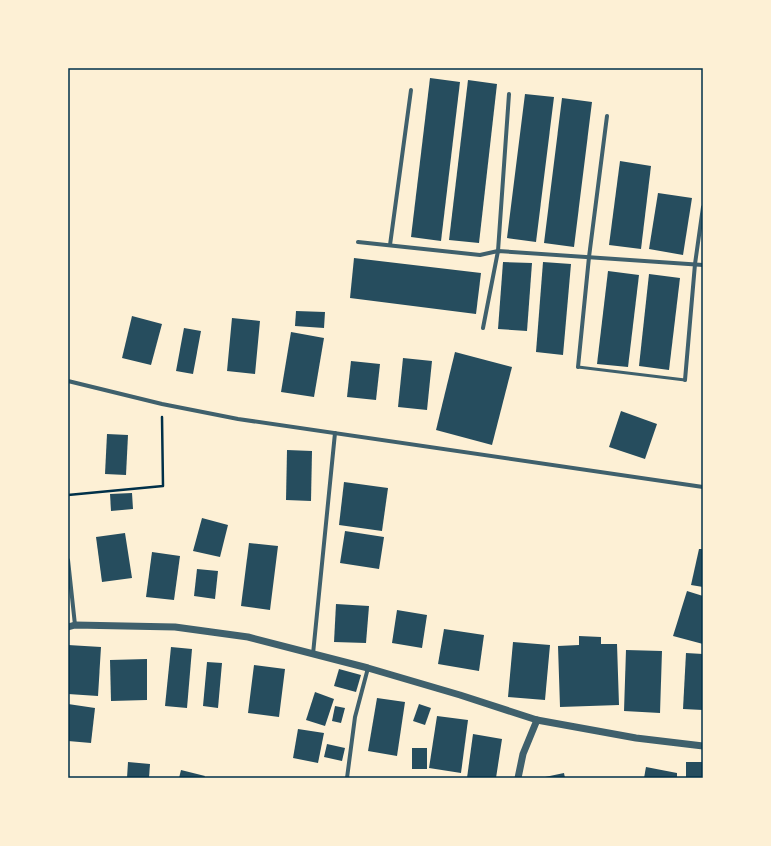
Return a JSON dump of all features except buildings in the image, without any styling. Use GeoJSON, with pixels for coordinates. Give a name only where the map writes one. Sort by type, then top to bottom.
{"type":"FeatureCollection","features":[{"type":"Feature","properties":{"kind":"street"},"geometry":{"type":"LineString","coordinates":[[390,245],[412,90]]}},
{"type":"Feature","properties":{"kind":"street"},"geometry":{"type":"LineString","coordinates":[[484,328],[498,251],[509,94]]}},
{"type":"Feature","properties":{"kind":"street"},"geometry":{"type":"LineString","coordinates":[[578,367],[589,257],[607,116]]}},
{"type":"Feature","properties":{"kind":"street"},"geometry":{"type":"LineString","coordinates":[[685,380],[695,264],[703,207]]}},
{"type":"Feature","properties":{"kind":"street"},"geometry":{"type":"LineString","coordinates":[[358,242],[480,255],[498,251],[703,265]]}},
{"type":"Feature","properties":{"kind":"street"},"geometry":{"type":"LineString","coordinates":[[68,381],[162,404],[238,419],[703,487]]}},
{"type":"Feature","properties":{"kind":"street"},"geometry":{"type":"LineString","coordinates":[[312,654],[335,433]]}},
{"type":"Feature","properties":{"kind":"street"},"geometry":{"type":"LineString","coordinates":[[68,560],[72,626],[175,627],[248,637],[368,668],[460,695],[537,720],[636,738],[703,746]]}},
{"type":"Feature","properties":{"kind":"street"},"geometry":{"type":"LineString","coordinates":[[347,778],[355,717],[368,668]]}},
{"type":"Feature","properties":{"kind":"street"},"geometry":{"type":"LineString","coordinates":[[518,778],[523,754],[537,720]]}},
{"type":"Feature","properties":{"kind":"lane"},"geometry":{"type":"LineString","coordinates":[[578,367],[685,380]]}},
{"type":"Feature","properties":{"kind":"path"},"geometry":{"type":"LineString","coordinates":[[68,495],[163,486],[162,404]]}}]}
